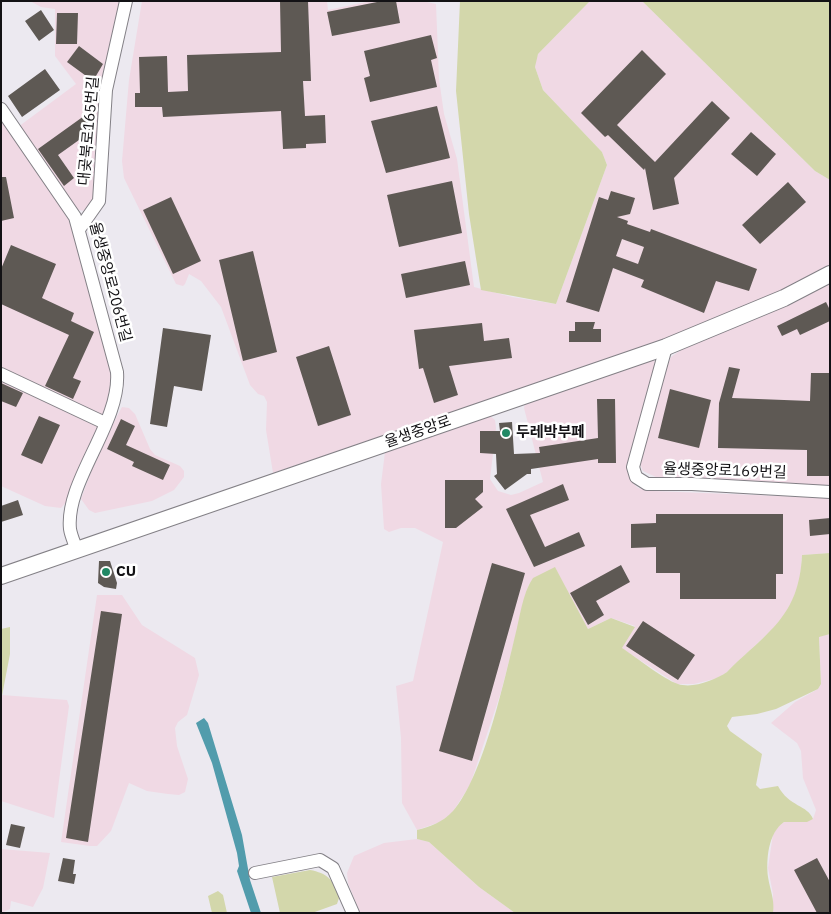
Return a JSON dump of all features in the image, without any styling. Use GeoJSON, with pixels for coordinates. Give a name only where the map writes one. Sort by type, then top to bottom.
{"type":"FeatureCollection","features":[{"type":"Feature","properties":{"kind":"street","name":"대곶북로165번길"},"geometry":{"type":"LineString","coordinates":[[80,228],[99,201],[106,90],[126,1]]}},
{"type":"Feature","properties":{"kind":"street","name":"율생중앙로206번길"},"geometry":{"type":"LineString","coordinates":[[1,109],[69,206],[80,228],[118,372],[117,394],[72,510],[70,529],[77,551]]}},
{"type":"Feature","properties":{"kind":"street","name":"율생중앙로"},"geometry":{"type":"LineString","coordinates":[[1,576],[666,347],[784,298],[830,274]]}},
{"type":"Feature","properties":{"kind":"street","name":"율생중앙로169번길"},"geometry":{"type":"LineString","coordinates":[[666,347],[633,467],[636,477],[647,484],[692,484],[830,492]]}},
{"type":"Feature","properties":{"kind":"street"},"geometry":{"type":"LineString","coordinates":[[1,374],[105,423]]}},
{"type":"Feature","properties":{"kind":"street"},"geometry":{"type":"LineString","coordinates":[[255,873],[320,860],[333,868],[353,913]]}},
{"type":"Feature","properties":{"kind":"shaded area"},"geometry":{"type":"Polygon","coordinates":[[[30,1],[122,1],[96,197],[87,211],[78,210],[18,127],[76,84],[55,56],[55,9],[41,7],[30,1]]]}},
{"type":"Feature","properties":{"kind":"shaded area"},"geometry":{"type":"Polygon","coordinates":[[[142,1],[327,1],[328,10],[371,1],[422,1],[436,4],[439,79],[444,114],[457,159],[474,287],[512,297],[556,304],[607,165],[602,152],[543,90],[535,67],[536,60],[538,54],[590,1],[642,1],[815,171],[830,180],[830,267],[762,300],[670,338],[273,473],[266,430],[267,402],[264,396],[258,394],[250,385],[221,307],[201,281],[189,274],[183,286],[176,284],[124,178],[122,161],[129,80],[142,1]]]}},
{"type":"Feature","properties":{"kind":"shaded area"},"geometry":{"type":"Polygon","coordinates":[[[1,116],[32,159],[73,225],[113,382],[108,404],[69,499],[61,508],[45,506],[1,486],[1,116]]]}},
{"type":"Feature","properties":{"kind":"shaded area"},"geometry":{"type":"Polygon","coordinates":[[[830,281],[830,486],[656,477],[643,471],[640,464],[642,455],[671,357],[688,345],[830,281]]]}},
{"type":"Feature","properties":{"kind":"shaded area"},"geometry":{"type":"Polygon","coordinates":[[[652,359],[656,363],[630,479],[634,484],[638,488],[653,491],[830,498],[830,553],[802,555],[800,580],[789,610],[780,622],[727,672],[718,678],[694,684],[677,684],[621,648],[635,626],[611,618],[588,629],[555,568],[529,584],[501,692],[470,785],[452,813],[440,822],[417,830],[402,803],[401,738],[396,686],[413,681],[443,542],[415,528],[401,528],[389,532],[384,529],[381,484],[385,452],[490,416],[495,420],[496,428],[490,479],[498,491],[511,495],[519,493],[543,482],[524,408],[526,400],[652,359]]]}},
{"type":"Feature","properties":{"kind":"shaded area"},"geometry":{"type":"Polygon","coordinates":[[[122,407],[129,408],[135,414],[150,449],[155,455],[180,466],[184,471],[184,477],[174,490],[152,501],[95,513],[89,510],[81,499],[100,448],[122,407]]]}},
{"type":"Feature","properties":{"kind":"shaded area"},"geometry":{"type":"Polygon","coordinates":[[[97,595],[122,595],[142,625],[195,658],[199,675],[187,715],[178,722],[175,728],[177,746],[188,779],[185,792],[179,795],[147,791],[129,783],[111,831],[97,846],[90,846],[61,842],[97,595]]]}},
{"type":"Feature","properties":{"kind":"shaded area"},"geometry":{"type":"Polygon","coordinates":[[[830,634],[830,913],[773,913],[773,894],[768,868],[773,834],[778,826],[784,822],[813,819],[816,810],[803,778],[801,751],[797,743],[771,723],[795,702],[818,689],[821,684],[819,636],[830,634]]]}},
{"type":"Feature","properties":{"kind":"shaded area"},"geometry":{"type":"Polygon","coordinates":[[[2,695],[67,700],[69,706],[54,818],[1,801],[2,695]]]}},
{"type":"Feature","properties":{"kind":"shaded area"},"geometry":{"type":"Polygon","coordinates":[[[417,839],[429,842],[479,887],[515,913],[360,913],[348,883],[347,873],[354,856],[384,843],[417,839]]]}},
{"type":"Feature","properties":{"kind":"shaded area"},"geometry":{"type":"Polygon","coordinates":[[[1,849],[50,853],[43,888],[33,907],[11,901],[10,909],[1,913],[1,849]]]}},
{"type":"Feature","properties":{"kind":"green space"},"geometry":{"type":"Polygon","coordinates":[[[460,1],[590,1],[538,54],[535,67],[543,90],[602,152],[607,165],[556,304],[481,290],[469,214],[456,91],[460,1]]]}},
{"type":"Feature","properties":{"kind":"green space"},"geometry":{"type":"Polygon","coordinates":[[[642,1],[830,1],[830,180],[815,171],[642,1]]]}},
{"type":"Feature","properties":{"kind":"green space"},"geometry":{"type":"Polygon","coordinates":[[[830,553],[830,634],[819,637],[821,684],[818,689],[776,709],[757,714],[732,717],[727,726],[730,731],[762,754],[756,785],[760,789],[778,786],[787,798],[811,814],[813,819],[807,822],[784,822],[774,833],[771,840],[767,870],[773,899],[773,913],[515,913],[479,887],[429,842],[417,839],[417,830],[436,824],[453,811],[464,796],[474,776],[491,728],[524,599],[533,578],[555,567],[588,629],[611,618],[635,627],[622,648],[657,673],[678,684],[697,685],[727,672],[779,621],[795,594],[800,576],[802,555],[830,553]]]}},
{"type":"Feature","properties":{"kind":"green space"},"geometry":{"type":"Polygon","coordinates":[[[10,627],[10,654],[1,701],[1,629],[10,627]]]}},
{"type":"Feature","properties":{"kind":"green space"},"geometry":{"type":"Polygon","coordinates":[[[310,870],[325,875],[332,881],[340,895],[337,904],[312,913],[280,913],[272,877],[310,870]]]}},
{"type":"Feature","properties":{"kind":"green space"},"geometry":{"type":"Polygon","coordinates":[[[218,891],[223,895],[227,913],[212,913],[208,896],[218,891]]]}},
{"type":"Feature","properties":{"kind":"water"},"geometry":{"type":"Polygon","coordinates":[[[204,718],[208,723],[242,835],[250,880],[261,913],[251,913],[237,871],[239,866],[237,853],[212,763],[196,723],[204,718]]]}},
{"type":"Feature","properties":{"kind":"building"},"geometry":{"type":"Polygon","coordinates":[[[280,1],[308,1],[311,81],[303,81],[305,116],[325,115],[326,143],[306,144],[306,148],[283,149],[281,111],[163,117],[162,107],[135,107],[135,93],[140,93],[139,57],[167,56],[168,92],[188,91],[187,55],[281,52],[280,1]]]}},
{"type":"Feature","properties":{"kind":"building"},"geometry":{"type":"Polygon","coordinates":[[[382,1],[396,1],[400,23],[332,36],[327,12],[382,1]]]}},
{"type":"Feature","properties":{"kind":"building"},"geometry":{"type":"Polygon","coordinates":[[[41,10],[54,30],[39,41],[25,21],[41,10]]]}},
{"type":"Feature","properties":{"kind":"building"},"geometry":{"type":"Polygon","coordinates":[[[57,13],[78,13],[77,44],[56,44],[57,13]]]}},
{"type":"Feature","properties":{"kind":"building"},"geometry":{"type":"Polygon","coordinates":[[[431,35],[437,58],[431,60],[437,87],[370,102],[364,78],[370,76],[364,51],[431,35]]]}},
{"type":"Feature","properties":{"kind":"building"},"geometry":{"type":"Polygon","coordinates":[[[79,46],[103,64],[93,81],[67,62],[79,46]]]}},
{"type":"Feature","properties":{"kind":"building"},"geometry":{"type":"Polygon","coordinates":[[[642,50],[666,74],[617,125],[655,162],[712,101],[730,118],[674,178],[679,204],[653,210],[645,168],[644,170],[608,135],[605,137],[581,113],[642,50]]]}},
{"type":"Feature","properties":{"kind":"building"},"geometry":{"type":"Polygon","coordinates":[[[45,69],[60,90],[22,117],[8,96],[45,69]]]}},
{"type":"Feature","properties":{"kind":"building"},"geometry":{"type":"Polygon","coordinates":[[[437,106],[450,158],[386,173],[371,121],[437,106]]]}},
{"type":"Feature","properties":{"kind":"building"},"geometry":{"type":"Polygon","coordinates":[[[84,116],[93,130],[58,155],[74,178],[64,186],[38,149],[84,116]]]}},
{"type":"Feature","properties":{"kind":"building"},"geometry":{"type":"Polygon","coordinates":[[[751,132],[776,154],[757,176],[731,154],[751,132]]]}},
{"type":"Feature","properties":{"kind":"building"},"geometry":{"type":"Polygon","coordinates":[[[1,177],[6,177],[14,218],[1,221],[1,177]]]}},
{"type":"Feature","properties":{"kind":"building"},"geometry":{"type":"Polygon","coordinates":[[[452,181],[462,233],[399,247],[387,195],[452,181]]]}},
{"type":"Feature","properties":{"kind":"building"},"geometry":{"type":"Polygon","coordinates":[[[788,182],[806,202],[760,244],[742,225],[788,182]]]}},
{"type":"Feature","properties":{"kind":"building"},"geometry":{"type":"Polygon","coordinates":[[[611,191],[635,198],[630,214],[617,217],[628,221],[627,224],[650,232],[651,229],[757,269],[749,291],[716,281],[704,313],[641,287],[644,280],[613,268],[599,312],[566,302],[599,197],[608,200],[611,191]],[[622,239],[616,256],[638,264],[644,247],[622,239]]]}},
{"type":"Feature","properties":{"kind":"building"},"geometry":{"type":"Polygon","coordinates":[[[171,197],[201,261],[173,274],[143,210],[171,197]]]}},
{"type":"Feature","properties":{"kind":"building"},"geometry":{"type":"Polygon","coordinates":[[[11,245],[56,264],[42,298],[74,313],[71,321],[94,332],[73,378],[81,381],[73,399],[45,386],[69,335],[1,304],[1,269],[11,245]]]}},
{"type":"Feature","properties":{"kind":"building"},"geometry":{"type":"Polygon","coordinates":[[[253,251],[277,352],[243,361],[219,260],[253,251]]]}},
{"type":"Feature","properties":{"kind":"building"},"geometry":{"type":"Polygon","coordinates":[[[465,261],[470,285],[406,298],[401,274],[465,261]]]}},
{"type":"Feature","properties":{"kind":"building"},"geometry":{"type":"Polygon","coordinates":[[[826,302],[830,310],[830,321],[800,335],[797,329],[782,336],[777,326],[826,302]]]}},
{"type":"Feature","properties":{"kind":"building"},"geometry":{"type":"Polygon","coordinates":[[[575,322],[595,322],[593,329],[601,329],[601,342],[569,342],[569,331],[575,331],[575,322]]]}},
{"type":"Feature","properties":{"kind":"building"},"geometry":{"type":"Polygon","coordinates":[[[482,323],[484,341],[509,338],[512,358],[449,366],[458,395],[434,403],[423,368],[419,369],[414,330],[482,323]]]}},
{"type":"Feature","properties":{"kind":"building"},"geometry":{"type":"Polygon","coordinates":[[[163,328],[211,335],[202,391],[174,386],[167,427],[150,424],[163,328]]]}},
{"type":"Feature","properties":{"kind":"building"},"geometry":{"type":"Polygon","coordinates":[[[329,346],[351,415],[318,426],[296,357],[329,346]]]}},
{"type":"Feature","properties":{"kind":"building"},"geometry":{"type":"Polygon","coordinates":[[[729,367],[740,369],[732,398],[810,401],[811,373],[830,373],[830,476],[807,476],[807,450],[718,448],[719,403],[729,367]]]}},
{"type":"Feature","properties":{"kind":"building"},"geometry":{"type":"Polygon","coordinates":[[[1,383],[23,393],[16,407],[1,401],[1,383]]]}},
{"type":"Feature","properties":{"kind":"building"},"geometry":{"type":"Polygon","coordinates":[[[670,389],[711,400],[699,448],[658,438],[670,389]]]}},
{"type":"Feature","properties":{"kind":"building"},"geometry":{"type":"Polygon","coordinates":[[[597,399],[615,399],[616,463],[598,463],[598,459],[531,469],[531,474],[527,474],[505,490],[494,476],[497,474],[496,454],[480,453],[480,431],[500,431],[499,423],[512,422],[514,454],[540,453],[539,447],[598,438],[597,399]]]}},
{"type":"Feature","properties":{"kind":"building"},"geometry":{"type":"Polygon","coordinates":[[[39,416],[60,425],[42,464],[21,455],[39,416]]]}},
{"type":"Feature","properties":{"kind":"building"},"geometry":{"type":"Polygon","coordinates":[[[121,419],[135,426],[126,445],[170,465],[163,480],[132,466],[134,462],[107,449],[121,419]]]}},
{"type":"Feature","properties":{"kind":"building"},"geometry":{"type":"Polygon","coordinates":[[[445,480],[483,480],[483,492],[475,499],[483,507],[456,528],[445,528],[445,480]]]}},
{"type":"Feature","properties":{"kind":"building"},"geometry":{"type":"Polygon","coordinates":[[[563,484],[569,500],[530,515],[545,547],[579,532],[585,546],[534,567],[506,509],[563,484]]]}},
{"type":"Feature","properties":{"kind":"building"},"geometry":{"type":"Polygon","coordinates":[[[18,500],[23,515],[1,522],[1,506],[18,500]]]}},
{"type":"Feature","properties":{"kind":"building"},"geometry":{"type":"Polygon","coordinates":[[[656,514],[783,514],[783,574],[776,574],[776,599],[680,599],[680,573],[656,573],[656,547],[631,548],[631,524],[656,523],[656,514]]]}},
{"type":"Feature","properties":{"kind":"building"},"geometry":{"type":"Polygon","coordinates":[[[830,518],[830,534],[810,536],[809,520],[830,518]]]}},
{"type":"Feature","properties":{"kind":"building","name":"CU"},"geometry":{"type":"Polygon","coordinates":[[[99,561],[110,561],[117,583],[116,589],[104,587],[98,583],[99,561]]]}},
{"type":"Feature","properties":{"kind":"building"},"geometry":{"type":"Polygon","coordinates":[[[492,563],[525,573],[472,761],[439,751],[492,563]]]}},
{"type":"Feature","properties":{"kind":"building"},"geometry":{"type":"Polygon","coordinates":[[[621,565],[630,582],[596,601],[604,615],[588,625],[570,593],[621,565]]]}},
{"type":"Feature","properties":{"kind":"building"},"geometry":{"type":"Polygon","coordinates":[[[101,611],[122,614],[88,842],[66,838],[101,611]]]}},
{"type":"Feature","properties":{"kind":"building"},"geometry":{"type":"Polygon","coordinates":[[[643,621],[695,655],[678,680],[626,646],[643,621]]]}},
{"type":"Feature","properties":{"kind":"building"},"geometry":{"type":"Polygon","coordinates":[[[11,824],[25,827],[20,848],[6,845],[11,824]]]}},
{"type":"Feature","properties":{"kind":"building"},"geometry":{"type":"Polygon","coordinates":[[[63,858],[75,860],[73,874],[76,874],[74,884],[58,881],[63,858]]]}},
{"type":"Feature","properties":{"kind":"building"},"geometry":{"type":"Polygon","coordinates":[[[817,858],[830,882],[830,913],[817,913],[794,870],[817,858]]]}},
{"type":"Feature","properties":{"kind":"place","name":"두레박부페"},"geometry":{"type":"Point","coordinates":[506,433]}},
{"type":"Feature","properties":{"kind":"place","name":"CU"},"geometry":{"type":"Point","coordinates":[106,572]}}]}
